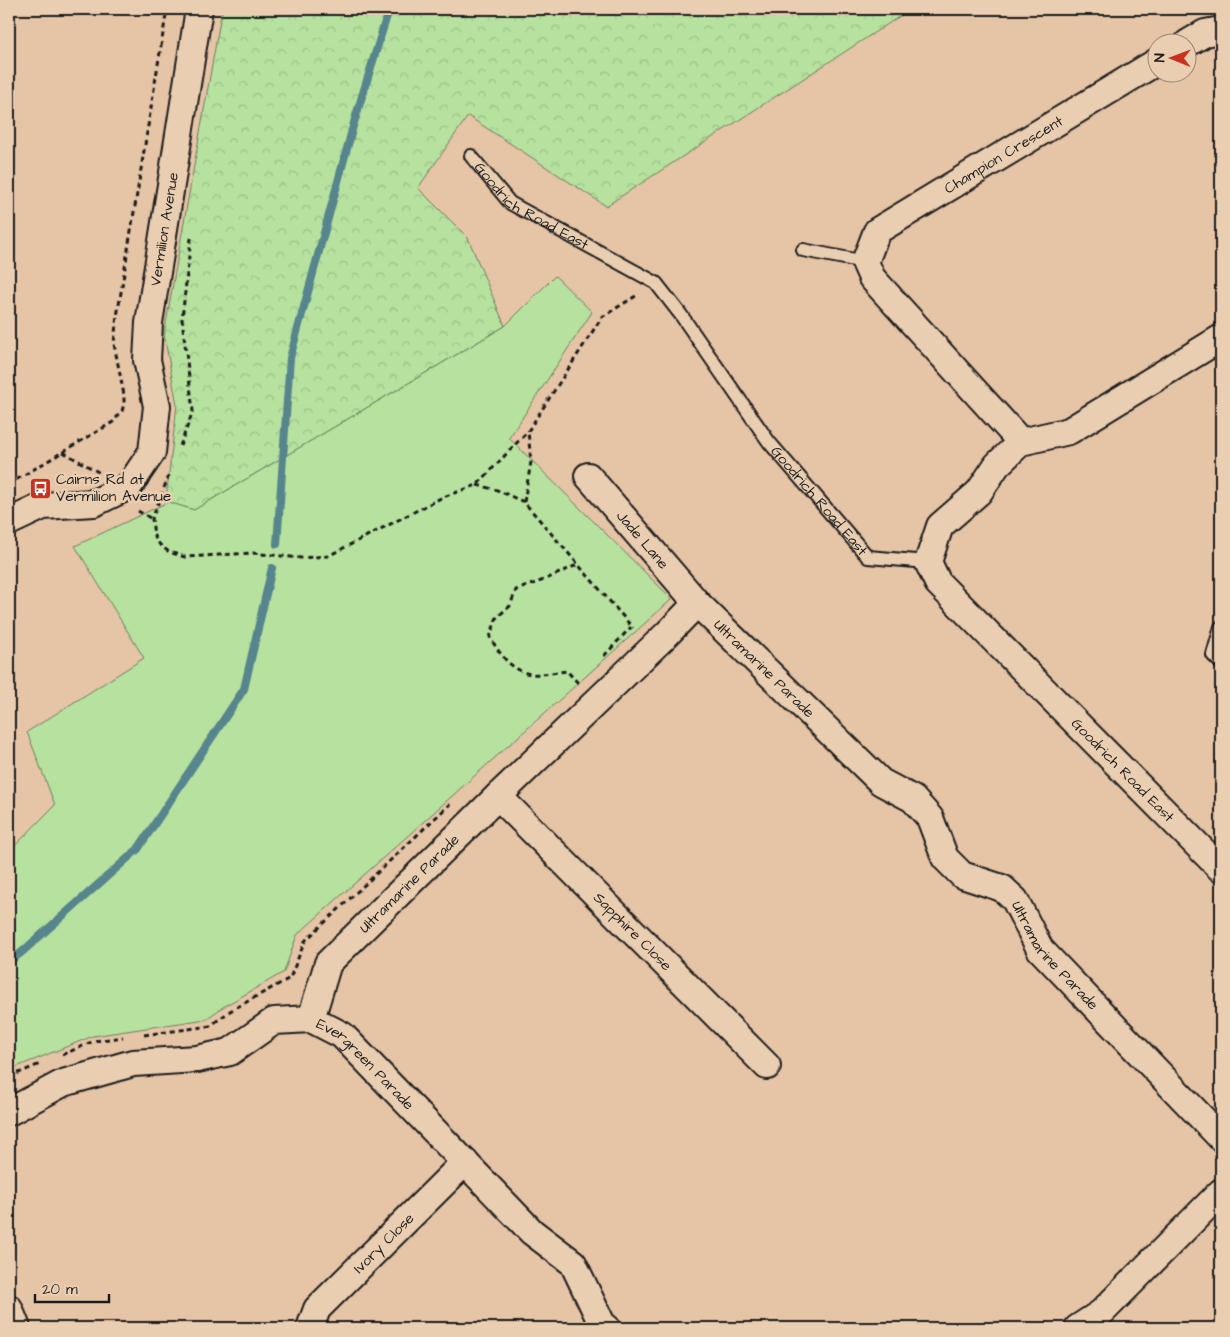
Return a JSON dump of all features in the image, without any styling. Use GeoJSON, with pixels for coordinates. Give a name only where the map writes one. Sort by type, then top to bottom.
{"type":"FeatureCollection","features":[{"type":"Feature","properties":{"kind":"street","name":"Vermilion Avenue"},"geometry":{"type":"LineString","coordinates":[[9,522],[43,506],[94,503],[118,492],[129,486],[152,452],[157,406],[148,360],[149,323],[199,9]]}},
{"type":"Feature","properties":{"kind":"street"},"geometry":{"type":"LineString","coordinates":[[1198,37],[1205,33],[1221,30]]}},
{"type":"Feature","properties":{"kind":"street","name":"Champion Crescent"},"geometry":{"type":"LineString","coordinates":[[864,262],[877,231],[1148,67]]}},
{"type":"Feature","properties":{"kind":"street"},"geometry":{"type":"LineString","coordinates":[[864,262],[872,278],[1021,442]]}},
{"type":"Feature","properties":{"kind":"street"},"geometry":{"type":"LineString","coordinates":[[928,562],[940,526],[979,492],[997,465],[1021,442],[1069,431],[1221,338]]}},
{"type":"Feature","properties":{"kind":"street","name":"Jade Lane"},"geometry":{"type":"LineString","coordinates":[[588,476],[697,603]]}},
{"type":"Feature","properties":{"kind":"street","name":"Goodrich Road East"},"geometry":{"type":"LineString","coordinates":[[928,562],[938,584],[1221,869]]}},
{"type":"Feature","properties":{"kind":"street","name":"Ultramarine Parade"},"geometry":{"type":"LineString","coordinates":[[311,1019],[328,963],[498,796],[668,634],[697,603],[880,782],[913,799],[930,818],[944,858],[962,875],[1002,888],[1015,900],[1040,949],[1221,1138]]}},
{"type":"Feature","properties":{"kind":"street","name":"Sapphire Close"},"geometry":{"type":"LineString","coordinates":[[498,796],[767,1066]]}},
{"type":"Feature","properties":{"kind":"street","name":"Evergreen Parade"},"geometry":{"type":"LineString","coordinates":[[9,1112],[63,1083],[133,1063],[197,1059],[230,1052],[274,1021],[311,1019],[342,1035],[532,1232],[573,1263],[602,1324],[607,1328]]}},
{"type":"Feature","properties":{"kind":"street","name":"Ivory Close"},"geometry":{"type":"LineString","coordinates":[[310,1328],[317,1309],[465,1162]]}},
{"type":"Feature","properties":{"kind":"street"},"geometry":{"type":"LineString","coordinates":[[1078,1328],[1101,1313],[1221,1192]]}},
{"type":"Feature","properties":{"kind":"street"},"geometry":{"type":"LineString","coordinates":[[9,1308],[17,1328]]}},
{"type":"Feature","properties":{"kind":"lane","name":"Goodrich Road East"},"geometry":{"type":"LineString","coordinates":[[471,156],[510,203],[656,283],[681,315],[769,442],[868,557],[928,562]]}},
{"type":"Feature","properties":{"kind":"lane"},"geometry":{"type":"LineString","coordinates":[[803,250],[864,262]]}},
{"type":"Feature","properties":{"kind":"lane"},"geometry":{"type":"LineString","coordinates":[[1221,627],[1213,655],[1221,663]]}},
{"type":"Feature","properties":{"kind":"path"},"geometry":{"type":"LineString","coordinates":[[9,484],[113,422],[122,411],[124,395],[114,344],[116,323],[167,9]]}},
{"type":"Feature","properties":{"kind":"path"},"geometry":{"type":"LineString","coordinates":[[180,447],[193,411],[182,320],[192,231]]}},
{"type":"Feature","properties":{"kind":"path"},"geometry":{"type":"LineString","coordinates":[[169,474],[152,520],[154,536],[160,545],[169,552],[185,558],[253,553],[301,558],[328,556],[443,497],[477,485],[528,430],[602,317],[656,283]]}},
{"type":"Feature","properties":{"kind":"path"},"geometry":{"type":"LineString","coordinates":[[524,502],[531,462],[528,430]]}},
{"type":"Feature","properties":{"kind":"path"},"geometry":{"type":"LineString","coordinates":[[477,485],[497,490],[524,502],[638,633]]}},
{"type":"Feature","properties":{"kind":"path"},"geometry":{"type":"LineString","coordinates":[[578,683],[567,671],[531,674],[516,669],[499,654],[490,637],[497,617],[510,606],[516,590],[579,564]]}},
{"type":"Feature","properties":{"kind":"path"},"geometry":{"type":"LineString","coordinates":[[143,1035],[210,1026],[230,1011],[290,978],[305,941],[456,799]]}},
{"type":"Feature","properties":{"kind":"path"},"geometry":{"type":"LineString","coordinates":[[60,1055],[94,1041],[123,1037]]}},
{"type":"Feature","properties":{"kind":"path"},"geometry":{"type":"LineString","coordinates":[[9,1077],[43,1063]]}},
{"type":"Feature","properties":{"kind":"green space"},"geometry":{"type":"Polygon","coordinates":[[[222,9],[911,9],[606,206],[468,116],[418,188],[468,238],[505,326],[194,510],[168,502],[167,490],[177,405],[164,334],[222,9]]]}},
{"type":"Feature","properties":{"kind":"green space"},"geometry":{"type":"Polygon","coordinates":[[[555,276],[592,312],[509,438],[672,599],[297,935],[284,972],[223,1007],[206,1019],[93,1036],[9,1070],[9,852],[55,805],[27,732],[144,658],[75,546],[168,502],[194,510],[505,326],[555,276]]]}},
{"type":"Feature","properties":{"kind":"waterway"},"geometry":{"type":"LineString","coordinates":[[277,544],[290,358],[355,119],[389,9]]}},
{"type":"Feature","properties":{"kind":"waterway"},"geometry":{"type":"LineString","coordinates":[[9,962],[138,849],[244,689],[272,568]]}},
{"type":"Feature","properties":{"kind":"place","name":"Cairns Rd at Vermilion Avenue"},"geometry":{"type":"Point","coordinates":[40,488]}}]}
